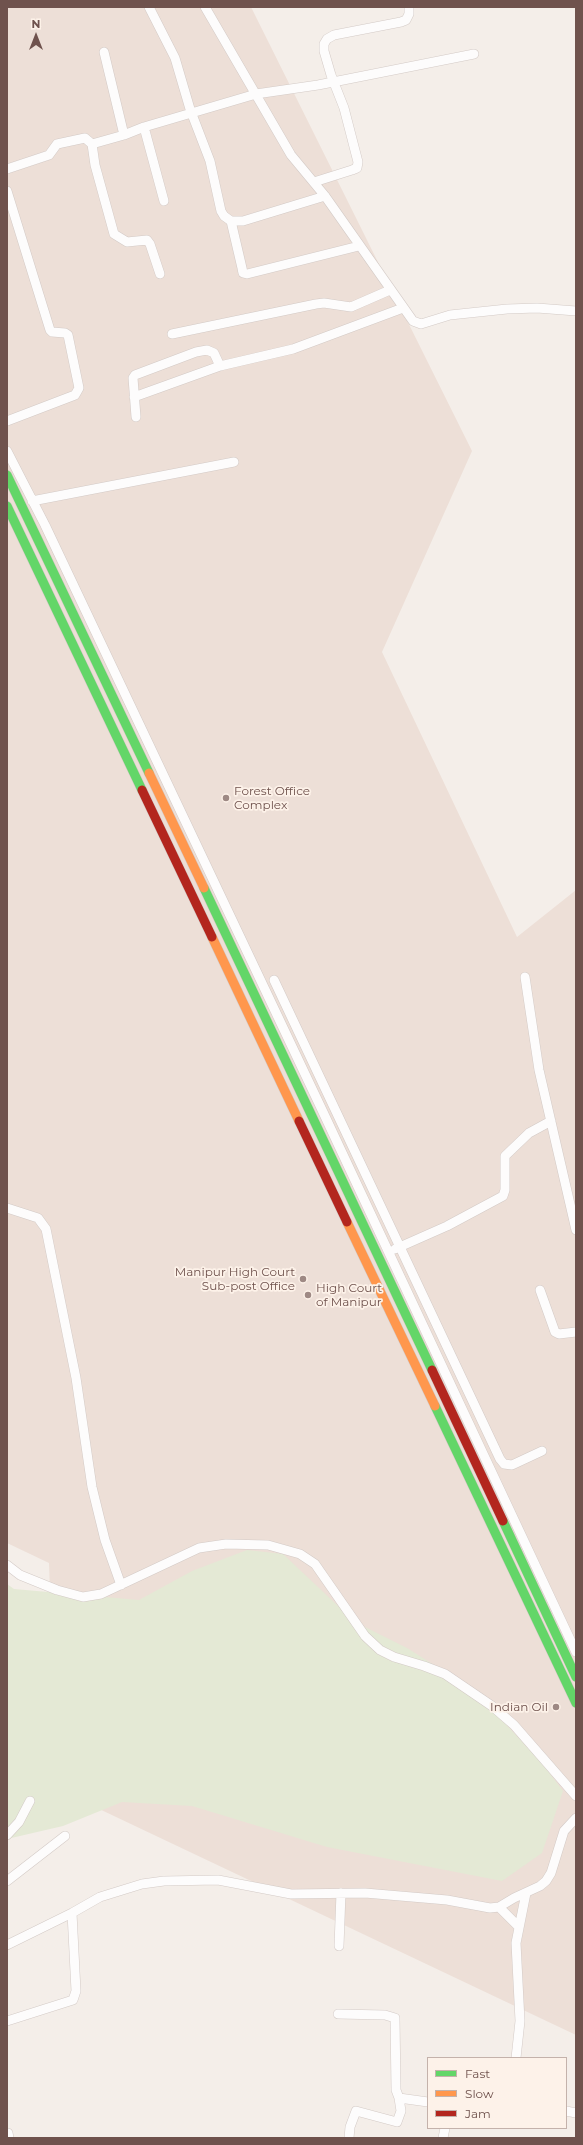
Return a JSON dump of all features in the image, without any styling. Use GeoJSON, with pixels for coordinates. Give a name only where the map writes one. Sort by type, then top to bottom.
{"type":"FeatureCollection","features":[{"type":"Feature","properties":{"kind":"highway"},"geometry":{"type":"LineString","coordinates":[[7,475],[308,1106],[576,1677]]}},
{"type":"Feature","properties":{"kind":"highway"},"geometry":{"type":"LineString","coordinates":[[7,506],[576,1703]]}},
{"type":"Feature","properties":{"kind":"street"},"geometry":{"type":"LineString","coordinates":[[149,7],[175,58],[192,114],[210,161],[221,211],[231,221],[243,272],[247,274],[359,246]]}},
{"type":"Feature","properties":{"kind":"street"},"geometry":{"type":"LineString","coordinates":[[206,7],[291,155],[325,196],[412,321],[421,324],[450,315],[507,309],[537,308],[576,311]]}},
{"type":"Feature","properties":{"kind":"street"},"geometry":{"type":"LineString","coordinates":[[314,182],[357,168],[358,162],[350,130],[324,51],[324,44],[327,39],[334,35],[406,20],[409,14],[409,7]]}},
{"type":"Feature","properties":{"kind":"street"},"geometry":{"type":"LineString","coordinates":[[104,52],[124,135]]}},
{"type":"Feature","properties":{"kind":"street"},"geometry":{"type":"LineString","coordinates":[[92,144],[256,94],[334,81],[474,54]]}},
{"type":"Feature","properties":{"kind":"street"},"geometry":{"type":"LineString","coordinates":[[144,127],[164,200]]}},
{"type":"Feature","properties":{"kind":"street"},"geometry":{"type":"LineString","coordinates":[[7,169],[49,155],[57,144],[85,138],[92,144],[95,165],[114,234],[127,242],[147,240],[150,244],[160,274]]}},
{"type":"Feature","properties":{"kind":"street"},"geometry":{"type":"LineString","coordinates":[[7,191],[50,330],[52,332],[65,333],[68,335],[79,388],[75,395],[7,421]]}},
{"type":"Feature","properties":{"kind":"street"},"geometry":{"type":"LineString","coordinates":[[231,221],[253,219],[325,196]]}},
{"type":"Feature","properties":{"kind":"street"},"geometry":{"type":"LineString","coordinates":[[172,334],[308,305],[324,303],[351,307],[390,290]]}},
{"type":"Feature","properties":{"kind":"street"},"geometry":{"type":"LineString","coordinates":[[134,397],[220,366],[293,349],[403,308]]}},
{"type":"Feature","properties":{"kind":"street"},"geometry":{"type":"LineString","coordinates":[[136,417],[132,378],[135,375],[196,352],[207,350],[214,353],[220,366]]}},
{"type":"Feature","properties":{"kind":"street"},"geometry":{"type":"LineString","coordinates":[[7,451],[388,1251],[576,1652]]}},
{"type":"Feature","properties":{"kind":"street"},"geometry":{"type":"LineString","coordinates":[[32,501],[234,462]]}},
{"type":"Feature","properties":{"kind":"street"},"geometry":{"type":"LineString","coordinates":[[525,977],[539,1070],[576,1229]]}},
{"type":"Feature","properties":{"kind":"street"},"geometry":{"type":"LineString","coordinates":[[274,980],[500,1459],[504,1464],[512,1465],[542,1451]]}},
{"type":"Feature","properties":{"kind":"street"},"geometry":{"type":"LineString","coordinates":[[388,1251],[447,1226],[503,1196],[505,1190],[505,1156],[529,1133],[551,1122]]}},
{"type":"Feature","properties":{"kind":"street"},"geometry":{"type":"LineString","coordinates":[[7,1208],[38,1218],[46,1228],[76,1378],[92,1487],[105,1540],[121,1585]]}},
{"type":"Feature","properties":{"kind":"street"},"geometry":{"type":"LineString","coordinates":[[540,1290],[555,1332],[559,1334],[576,1332]]}},
{"type":"Feature","properties":{"kind":"street"},"geometry":{"type":"LineString","coordinates":[[7,1565],[20,1574],[57,1590],[83,1597],[102,1594],[199,1548],[226,1544],[261,1544],[300,1554],[315,1564],[366,1636],[380,1650],[394,1657],[444,1674],[492,1706],[514,1724],[576,1796]]}},
{"type":"Feature","properties":{"kind":"street"},"geometry":{"type":"LineString","coordinates":[[7,1835],[19,1822],[30,1800]]}},
{"type":"Feature","properties":{"kind":"street"},"geometry":{"type":"LineString","coordinates":[[7,1945],[72,1914],[87,1903],[110,1893],[142,1884],[164,1881],[218,1880],[291,1894],[341,1893],[447,1900],[490,1908],[499,1907],[540,1886],[546,1881],[551,1873],[560,1838],[570,1823],[576,1818]]}},
{"type":"Feature","properties":{"kind":"street"},"geometry":{"type":"LineString","coordinates":[[7,1881],[65,1836]]}},
{"type":"Feature","properties":{"kind":"street"},"geometry":{"type":"LineString","coordinates":[[516,2057],[520,2021],[516,1972],[518,1926],[526,1892]]}},
{"type":"Feature","properties":{"kind":"street"},"geometry":{"type":"LineString","coordinates":[[339,1946],[341,1893]]}},
{"type":"Feature","properties":{"kind":"street"},"geometry":{"type":"LineString","coordinates":[[499,1907],[518,1926]]}},
{"type":"Feature","properties":{"kind":"street"},"geometry":{"type":"LineString","coordinates":[[7,2021],[73,2000],[76,1991],[72,1914]]}},
{"type":"Feature","properties":{"kind":"street"},"geometry":{"type":"LineString","coordinates":[[338,2014],[385,2014],[395,2018],[396,2090],[400,2098],[401,2111],[397,2122],[356,2111],[350,2127],[349,2138]]}},
{"type":"Feature","properties":{"kind":"street"},"geometry":{"type":"LineString","coordinates":[[400,2098],[427,2102]]}},
{"type":"Feature","properties":{"kind":"shaded area"},"geometry":{"type":"Polygon","coordinates":[[[7,7],[251,7],[472,451],[382,652],[517,937],[576,890],[576,2035],[57,1789],[49,1563],[7,1543],[7,7]]]}},
{"type":"Feature","properties":{"kind":"green space"},"geometry":{"type":"Polygon","coordinates":[[[247,1550],[283,1554],[355,1622],[407,1648],[474,1690],[542,1763],[563,1791],[542,1853],[502,1881],[327,1847],[192,1806],[122,1802],[63,1826],[7,1839],[7,1584],[14,1589],[139,1600],[192,1571],[247,1550]]]}},
{"type":"Feature","properties":{"kind":"traffic: fast"},"geometry":{"type":"LineString","coordinates":[[7,475],[149,773]]}},
{"type":"Feature","properties":{"kind":"traffic: fast"},"geometry":{"type":"LineString","coordinates":[[7,506],[142,790]]}},
{"type":"Feature","properties":{"kind":"traffic: fast"},"geometry":{"type":"LineString","coordinates":[[204,888],[432,1370]]}},
{"type":"Feature","properties":{"kind":"traffic: fast"},"geometry":{"type":"LineString","coordinates":[[435,1406],[576,1703]]}},
{"type":"Feature","properties":{"kind":"traffic: fast"},"geometry":{"type":"LineString","coordinates":[[503,1521],[576,1677]]}},
{"type":"Feature","properties":{"kind":"traffic: slow"},"geometry":{"type":"LineString","coordinates":[[149,773],[204,888]]}},
{"type":"Feature","properties":{"kind":"traffic: slow"},"geometry":{"type":"LineString","coordinates":[[212,937],[299,1121]]}},
{"type":"Feature","properties":{"kind":"traffic: slow"},"geometry":{"type":"LineString","coordinates":[[347,1222],[435,1406]]}},
{"type":"Feature","properties":{"kind":"traffic: jam"},"geometry":{"type":"LineString","coordinates":[[142,790],[212,937]]}},
{"type":"Feature","properties":{"kind":"traffic: jam"},"geometry":{"type":"LineString","coordinates":[[299,1121],[347,1222]]}},
{"type":"Feature","properties":{"kind":"traffic: jam"},"geometry":{"type":"LineString","coordinates":[[432,1370],[503,1521]]}},
{"type":"Feature","properties":{"kind":"place","name":"Forest Office Complex"},"geometry":{"type":"Point","coordinates":[226,798]}},
{"type":"Feature","properties":{"kind":"place","name":"Manipur High Court Sub-post Office"},"geometry":{"type":"Point","coordinates":[303,1279]}},
{"type":"Feature","properties":{"kind":"place","name":"High Court of Manipur"},"geometry":{"type":"Point","coordinates":[308,1295]}},
{"type":"Feature","properties":{"kind":"place","name":"Indian Oil"},"geometry":{"type":"Point","coordinates":[556,1707]}}]}
